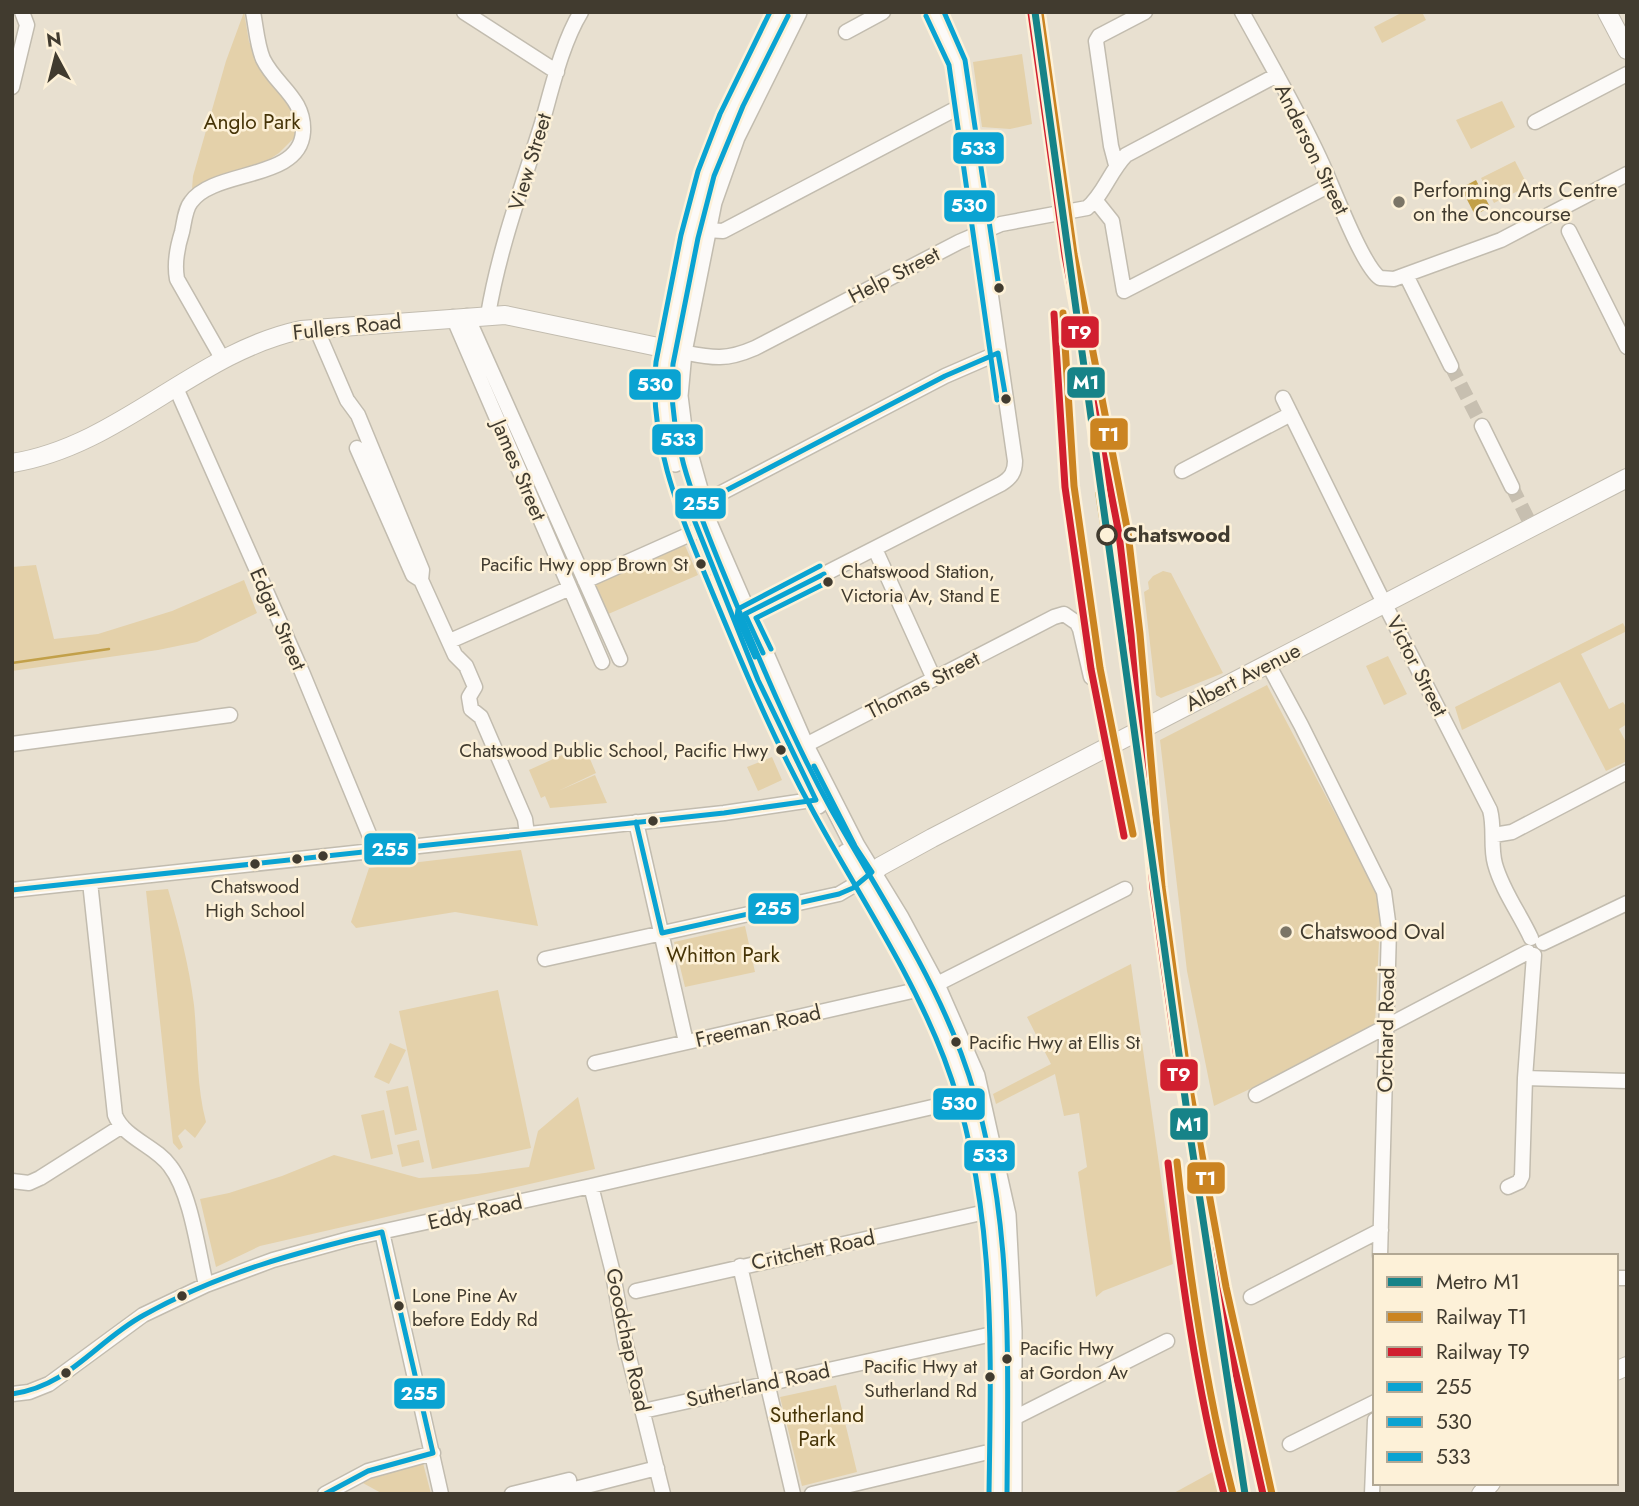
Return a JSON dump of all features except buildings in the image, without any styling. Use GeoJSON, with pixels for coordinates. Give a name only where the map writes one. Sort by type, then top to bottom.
{"type":"FeatureCollection","features":[{"type":"Feature","properties":{"kind":"highway"},"geometry":{"type":"LineString","coordinates":[[780,12],[726,122],[693,219],[674,351],[679,407],[697,531],[823,799],[975,1076],[1003,1199],[1012,1331],[1012,1494]]}},
{"type":"Feature","properties":{"kind":"highway"},"geometry":{"type":"LineString","coordinates":[[674,351],[717,186],[733,144],[797,12]]}},
{"type":"Feature","properties":{"kind":"highway"},"geometry":{"type":"LineString","coordinates":[[694,505],[739,617]]}},
{"type":"Feature","properties":{"kind":"highway"},"geometry":{"type":"LineString","coordinates":[[928,987],[967,1099],[990,1211],[997,1333],[998,1494]]}},
{"type":"Feature","properties":{"kind":"main road"},"geometry":{"type":"LineString","coordinates":[[1607,12],[1627,50]]}},
{"type":"Feature","properties":{"kind":"main road","name":"Fullers Road"},"geometry":{"type":"LineString","coordinates":[[12,463],[43,456],[89,437],[176,388],[222,358],[272,336],[316,328],[460,316],[519,316],[674,351]]}},
{"type":"Feature","properties":{"kind":"main road","name":"Albert Avenue"},"geometry":{"type":"LineString","coordinates":[[867,877],[932,838],[1627,478]]}},
{"type":"Feature","properties":{"kind":"street"},"geometry":{"type":"LineString","coordinates":[[222,358],[177,279],[175,267],[190,202],[215,186],[289,158],[300,148],[303,132],[293,97],[263,60],[253,12]]}},
{"type":"Feature","properties":{"kind":"street"},"geometry":{"type":"LineString","coordinates":[[464,12],[557,72]]}},
{"type":"Feature","properties":{"kind":"street","name":"View Street"},"geometry":{"type":"LineString","coordinates":[[488,315],[495,274],[557,72],[581,12]]}},
{"type":"Feature","properties":{"kind":"street"},"geometry":{"type":"LineString","coordinates":[[846,32],[883,12]]}},
{"type":"Feature","properties":{"kind":"street"},"geometry":{"type":"LineString","coordinates":[[1116,165],[1096,41],[1099,36],[1145,12]]}},
{"type":"Feature","properties":{"kind":"street","name":"Anderson Street"},"geometry":{"type":"LineString","coordinates":[[1242,12],[1277,75],[1374,272],[1387,280],[1406,275]]}},
{"type":"Feature","properties":{"kind":"street"},"geometry":{"type":"LineString","coordinates":[[12,87],[27,25],[24,14]]}},
{"type":"Feature","properties":{"kind":"street"},"geometry":{"type":"LineString","coordinates":[[739,617],[1001,484],[1008,480],[1014,471],[1015,461],[957,62],[933,14]]}},
{"type":"Feature","properties":{"kind":"street"},"geometry":{"type":"LineString","coordinates":[[1277,75],[1138,148],[1116,165],[1096,201],[1112,221],[1124,291],[1331,185]]}},
{"type":"Feature","properties":{"kind":"street"},"geometry":{"type":"LineString","coordinates":[[1535,122],[1627,75]]}},
{"type":"Feature","properties":{"kind":"street"},"geometry":{"type":"LineString","coordinates":[[706,230],[723,231],[963,105]]}},
{"type":"Feature","properties":{"kind":"street"},"geometry":{"type":"LineString","coordinates":[[1451,366],[1406,275],[1500,240],[1627,174]]}},
{"type":"Feature","properties":{"kind":"street","name":"Help Street"},"geometry":{"type":"LineString","coordinates":[[674,351],[715,359],[741,354],[982,232],[1005,223],[1075,212],[1096,201]]}},
{"type":"Feature","properties":{"kind":"street"},"geometry":{"type":"LineString","coordinates":[[1569,232],[1627,347]]}},
{"type":"Feature","properties":{"kind":"street","name":"James Street"},"geometry":{"type":"LineString","coordinates":[[460,316],[620,659]]}},
{"type":"Feature","properties":{"kind":"street","name":"James Street"},"geometry":{"type":"LineString","coordinates":[[460,316],[602,662]]}},
{"type":"Feature","properties":{"kind":"street"},"geometry":{"type":"LineString","coordinates":[[316,328],[347,400],[358,415],[422,570],[421,580],[455,655],[466,666],[475,687],[469,697],[471,709],[481,717],[525,819],[527,834]]}},
{"type":"Feature","properties":{"kind":"street"},"geometry":{"type":"LineString","coordinates":[[694,505],[945,376],[998,353]]}},
{"type":"Feature","properties":{"kind":"street","name":"Edgar Street"},"geometry":{"type":"LineString","coordinates":[[176,388],[302,672],[376,851]]}},
{"type":"Feature","properties":{"kind":"street","name":"Victor Street"},"geometry":{"type":"LineString","coordinates":[[1283,398],[1490,810],[1496,867],[1534,947]]}},
{"type":"Feature","properties":{"kind":"street"},"geometry":{"type":"LineString","coordinates":[[1182,471],[1291,414]]}},
{"type":"Feature","properties":{"kind":"street"},"geometry":{"type":"LineString","coordinates":[[1482,426],[1512,487]]}},
{"type":"Feature","properties":{"kind":"street"},"geometry":{"type":"LineString","coordinates":[[357,447],[412,575],[421,580]]}},
{"type":"Feature","properties":{"kind":"street"},"geometry":{"type":"LineString","coordinates":[[585,581],[697,531]]}},
{"type":"Feature","properties":{"kind":"street"},"geometry":{"type":"LineString","coordinates":[[875,549],[934,679]]}},
{"type":"Feature","properties":{"kind":"street"},"geometry":{"type":"LineString","coordinates":[[450,641],[570,588]]}},
{"type":"Feature","properties":{"kind":"street","name":"Thomas Street"},"geometry":{"type":"LineString","coordinates":[[798,749],[1064,614],[1077,623],[1091,677]]}},
{"type":"Feature","properties":{"kind":"street","name":"Orchard Road"},"geometry":{"type":"LineString","coordinates":[[1268,664],[1384,892],[1388,929],[1387,1026],[1380,1254]]}},
{"type":"Feature","properties":{"kind":"street"},"geometry":{"type":"LineString","coordinates":[[12,744],[230,715]]}},
{"type":"Feature","properties":{"kind":"street"},"geometry":{"type":"LineString","coordinates":[[1494,835],[1512,832],[1627,772]]}},
{"type":"Feature","properties":{"kind":"street"},"geometry":{"type":"LineString","coordinates":[[12,890],[823,799]]}},
{"type":"Feature","properties":{"kind":"street"},"geometry":{"type":"LineString","coordinates":[[636,822],[686,1042]]}},
{"type":"Feature","properties":{"kind":"street"},"geometry":{"type":"LineString","coordinates":[[545,959],[839,894],[867,877]]}},
{"type":"Feature","properties":{"kind":"street"},"geometry":{"type":"LineString","coordinates":[[90,882],[115,1115],[122,1126],[164,1158],[180,1181],[206,1285]]}},
{"type":"Feature","properties":{"kind":"street","name":"Freeman Road"},"geometry":{"type":"LineString","coordinates":[[595,1063],[928,987],[1125,889]]}},
{"type":"Feature","properties":{"kind":"street"},"geometry":{"type":"LineString","coordinates":[[1256,1095],[1534,947],[1627,903]]}},
{"type":"Feature","properties":{"kind":"street"},"geometry":{"type":"LineString","coordinates":[[1508,1187],[1519,1182],[1522,1177],[1525,1078],[1534,947]]}},
{"type":"Feature","properties":{"kind":"street"},"geometry":{"type":"LineString","coordinates":[[1525,1078],[1627,1082]]}},
{"type":"Feature","properties":{"kind":"street","name":"Eddy Road"},"geometry":{"type":"LineString","coordinates":[[12,1394],[29,1392],[49,1384],[131,1322],[206,1285],[274,1260],[382,1232],[967,1099]]}},
{"type":"Feature","properties":{"kind":"street"},"geometry":{"type":"LineString","coordinates":[[12,1181],[29,1183],[40,1178],[122,1126]]}},
{"type":"Feature","properties":{"kind":"street","name":"Goodchap Road"},"geometry":{"type":"LineString","coordinates":[[591,1186],[612,1269],[625,1341],[663,1494]]}},
{"type":"Feature","properties":{"kind":"street","name":"Critchett Road"},"geometry":{"type":"LineString","coordinates":[[636,1291],[990,1211]]}},
{"type":"Feature","properties":{"kind":"street"},"geometry":{"type":"LineString","coordinates":[[1251,1297],[1381,1230]]}},
{"type":"Feature","properties":{"kind":"street"},"geometry":{"type":"LineString","coordinates":[[382,1232],[441,1494]]}},
{"type":"Feature","properties":{"kind":"street"},"geometry":{"type":"LineString","coordinates":[[740,1266],[793,1494]]}},
{"type":"Feature","properties":{"kind":"street","name":"Sutherland Road"},"geometry":{"type":"LineString","coordinates":[[643,1411],[997,1333]]}},
{"type":"Feature","properties":{"kind":"street"},"geometry":{"type":"LineString","coordinates":[[1012,1419],[1167,1340]]}},
{"type":"Feature","properties":{"kind":"street"},"geometry":{"type":"LineString","coordinates":[[1290,1444],[1373,1403]]}},
{"type":"Feature","properties":{"kind":"street"},"geometry":{"type":"LineString","coordinates":[[812,1494],[984,1453],[998,1452]]}},
{"type":"Feature","properties":{"kind":"street"},"geometry":{"type":"LineString","coordinates":[[326,1494],[346,1489],[368,1471],[433,1453]]}},
{"type":"Feature","properties":{"kind":"street"},"geometry":{"type":"LineString","coordinates":[[555,1494],[657,1468]]}},
{"type":"Feature","properties":{"kind":"street"},"geometry":{"type":"LineString","coordinates":[[1372,1494],[1373,1469]]}},
{"type":"Feature","properties":{"kind":"street"},"geometry":{"type":"LineString","coordinates":[[513,1494],[585,1477]]}},
{"type":"Feature","properties":{"kind":"green space","name":"Anglo Park"},"geometry":{"type":"Polygon","coordinates":[[[244,12],[249,42],[295,114],[297,135],[270,159],[192,189],[193,176],[226,61],[244,12]]]}},
{"type":"Feature","properties":{"kind":"green space"},"geometry":{"type":"Polygon","coordinates":[[[1403,12],[1422,12],[1426,20],[1382,43],[1374,27],[1403,12]]]}},
{"type":"Feature","properties":{"kind":"green space"},"geometry":{"type":"Polygon","coordinates":[[[1022,54],[1032,124],[1010,129],[982,127],[973,62],[1022,54]]]}},
{"type":"Feature","properties":{"kind":"green space"},"geometry":{"type":"Polygon","coordinates":[[[1502,101],[1515,127],[1471,149],[1456,120],[1502,101]]]}},
{"type":"Feature","properties":{"kind":"green space"},"geometry":{"type":"Polygon","coordinates":[[[1515,161],[1528,186],[1494,203],[1481,178],[1515,161]]]}},
{"type":"Feature","properties":{"kind":"green space"},"geometry":{"type":"Polygon","coordinates":[[[683,541],[698,575],[606,615],[591,581],[683,541]]]}},
{"type":"Feature","properties":{"kind":"green space"},"geometry":{"type":"Polygon","coordinates":[[[36,565],[54,639],[98,634],[172,611],[244,580],[257,613],[197,642],[12,671],[12,567],[36,565]]]}},
{"type":"Feature","properties":{"kind":"green space"},"geometry":{"type":"Polygon","coordinates":[[[1163,571],[1171,573],[1223,673],[1161,698],[1156,695],[1144,592],[1149,589],[1148,582],[1153,576],[1163,571]]]}},
{"type":"Feature","properties":{"kind":"green space"},"geometry":{"type":"Polygon","coordinates":[[[1623,623],[1627,631],[1581,654],[1609,709],[1623,702],[1627,708],[1627,724],[1619,729],[1627,744],[1627,761],[1606,771],[1560,682],[1462,730],[1455,707],[1623,623]]]}},
{"type":"Feature","properties":{"kind":"green space"},"geometry":{"type":"Polygon","coordinates":[[[1388,656],[1407,694],[1384,705],[1366,666],[1388,656]]]}},
{"type":"Feature","properties":{"kind":"green space"},"geometry":{"type":"Polygon","coordinates":[[[1267,685],[1381,900],[1375,1024],[1313,1059],[1214,1106],[1187,971],[1160,740],[1267,685]]]}},
{"type":"Feature","properties":{"kind":"green space"},"geometry":{"type":"Polygon","coordinates":[[[584,745],[596,773],[558,791],[595,775],[607,803],[550,808],[545,796],[541,798],[529,770],[584,745]]]}},
{"type":"Feature","properties":{"kind":"green space"},"geometry":{"type":"Polygon","coordinates":[[[772,757],[782,780],[758,791],[747,767],[772,757]]]}},
{"type":"Feature","properties":{"kind":"green space"},"geometry":{"type":"Polygon","coordinates":[[[521,850],[538,926],[455,912],[356,928],[351,922],[369,868],[521,850]]]}},
{"type":"Feature","properties":{"kind":"green space"},"geometry":{"type":"Polygon","coordinates":[[[168,889],[192,990],[199,1079],[206,1122],[195,1138],[185,1129],[178,1136],[183,1147],[179,1150],[173,1143],[146,891],[168,889]]]}},
{"type":"Feature","properties":{"kind":"green space","name":"Whitton Park"},"geometry":{"type":"Polygon","coordinates":[[[745,926],[755,972],[685,987],[674,942],[745,926]]]}},
{"type":"Feature","properties":{"kind":"green space"},"geometry":{"type":"Polygon","coordinates":[[[1131,964],[1173,1264],[1103,1291],[1096,1297],[1078,1172],[1087,1167],[1079,1113],[1064,1116],[1055,1074],[996,1104],[993,1094],[1051,1064],[1027,1017],[1131,964]]]}},
{"type":"Feature","properties":{"kind":"green space"},"geometry":{"type":"Polygon","coordinates":[[[498,990],[531,1148],[432,1169],[399,1011],[498,990]]]}},
{"type":"Feature","properties":{"kind":"green space"},"geometry":{"type":"Polygon","coordinates":[[[390,1043],[406,1050],[389,1084],[374,1077],[390,1043]]]}},
{"type":"Feature","properties":{"kind":"green space"},"geometry":{"type":"Polygon","coordinates":[[[408,1086],[417,1130],[395,1135],[386,1091],[408,1086]]]}},
{"type":"Feature","properties":{"kind":"green space"},"geometry":{"type":"Polygon","coordinates":[[[578,1097],[595,1169],[260,1246],[216,1267],[200,1199],[282,1176],[334,1155],[419,1178],[529,1167],[538,1131],[578,1097]]]}},
{"type":"Feature","properties":{"kind":"green space"},"geometry":{"type":"Polygon","coordinates":[[[384,1110],[393,1154],[371,1159],[361,1115],[384,1110]]]}},
{"type":"Feature","properties":{"kind":"green space"},"geometry":{"type":"Polygon","coordinates":[[[419,1140],[424,1162],[402,1167],[397,1145],[419,1140]]]}},
{"type":"Feature","properties":{"kind":"green space","name":"Sutherland Park"},"geometry":{"type":"Polygon","coordinates":[[[836,1385],[857,1472],[802,1486],[780,1397],[836,1385]]]}},
{"type":"Feature","properties":{"kind":"green space"},"geometry":{"type":"Polygon","coordinates":[[[423,1463],[431,1494],[383,1494],[361,1482],[423,1463]]]}},
{"type":"Feature","properties":{"kind":"green space"},"geometry":{"type":"Polygon","coordinates":[[[1216,1470],[1223,1494],[1172,1494],[1216,1470]]]}},
{"type":"Feature","properties":{"kind":"shaded area"},"geometry":{"type":"Polygon","coordinates":[[[1476,180],[1490,207],[1475,215],[1461,188],[1476,180]]]}},
{"type":"Feature","properties":{"kind":"shaded area"},"geometry":{"type":"Polygon","coordinates":[[[1111,490],[1119,542],[1103,545],[1095,492],[1111,490]]]}},
{"type":"Feature","properties":{"kind":"waterway"},"geometry":{"type":"LineString","coordinates":[[12,663],[109,649]]}},
{"type":"Feature","properties":{"kind":"tunnel"},"geometry":{"type":"LineString","coordinates":[[1451,366],[1482,426]]}},
{"type":"Feature","properties":{"kind":"tunnel"},"geometry":{"type":"LineString","coordinates":[[1512,487],[1532,527]]}},
{"type":"Feature","properties":{"kind":"metro line","name":"M1"},"geometry":{"type":"LineString","coordinates":[[1035,12],[1191,1141],[1245,1494]]}},
{"type":"Feature","properties":{"kind":"rail line","name":"T1"},"geometry":{"type":"LineString","coordinates":[[1040,12],[1074,254],[1128,533],[1140,634],[1162,887],[1188,1078],[1226,1287],[1272,1494]]}},
{"type":"Feature","properties":{"kind":"rail line","name":"T9"},"geometry":{"type":"LineString","coordinates":[[1031,13],[1065,256],[1119,534],[1131,635],[1153,888],[1180,1079],[1217,1289],[1263,1494]]}},
{"type":"Feature","properties":{"kind":"rail line","name":"T1"},"geometry":{"type":"LineString","coordinates":[[1063,313],[1074,486],[1100,668],[1133,834]]}},
{"type":"Feature","properties":{"kind":"rail line","name":"T9"},"geometry":{"type":"LineString","coordinates":[[1054,314],[1065,487],[1091,669],[1124,836]]}},
{"type":"Feature","properties":{"kind":"rail line","name":"T1"},"geometry":{"type":"LineString","coordinates":[[1177,1162],[1199,1329],[1233,1494]]}},
{"type":"Feature","properties":{"kind":"rail line","name":"T9"},"geometry":{"type":"LineString","coordinates":[[1168,1163],[1190,1330],[1224,1494]]}},
{"type":"Feature","properties":{"kind":"transit line","name":"530"},"geometry":{"type":"LineString","coordinates":[[770,12],[720,114],[698,171],[681,235],[656,362],[657,418],[661,445],[676,499],[731,637],[784,755],[916,995],[944,1058],[961,1111],[974,1164],[987,1273],[990,1329],[989,1494]]}},
{"type":"Feature","properties":{"kind":"transit line","name":"533"},"geometry":{"type":"LineString","coordinates":[[944,12],[965,60],[999,288]]}},
{"type":"Feature","properties":{"kind":"transit line","name":"533"},"geometry":{"type":"LineString","coordinates":[[788,16],[743,106],[714,176],[698,238],[673,364],[674,417],[678,443],[702,518],[773,689],[800,750],[831,809],[934,990],[961,1053],[978,1106],[991,1161],[1004,1271],[1008,1382],[1007,1494]]}},
{"type":"Feature","properties":{"kind":"transit line","name":"530"},"geometry":{"type":"LineString","coordinates":[[926,16],[949,65],[997,400]]}},
{"type":"Feature","properties":{"kind":"transit line","name":"255"},"geometry":{"type":"LineString","coordinates":[[12,890],[724,813],[816,800],[758,680],[689,507],[700,504],[945,376],[998,353],[1006,399]]}},
{"type":"Feature","properties":{"kind":"transit line","name":"533"},"geometry":{"type":"LineString","coordinates":[[755,657],[737,617],[738,609],[820,566]]}},
{"type":"Feature","properties":{"kind":"transit line","name":"255"},"geometry":{"type":"LineString","coordinates":[[763,653],[745,614],[824,574]]}},
{"type":"Feature","properties":{"kind":"transit line","name":"530"},"geometry":{"type":"LineString","coordinates":[[771,649],[756,618],[828,582]]}},
{"type":"Feature","properties":{"kind":"transit line","name":"255"},"geometry":{"type":"LineString","coordinates":[[636,822],[662,933],[839,894],[853,888],[872,872],[855,846],[814,766]]}},
{"type":"Feature","properties":{"kind":"transit line","name":"255"},"geometry":{"type":"LineString","coordinates":[[382,1232],[433,1453]]}},
{"type":"Feature","properties":{"kind":"transit line","name":"255"},"geometry":{"type":"LineString","coordinates":[[12,1394],[50,1382],[144,1315],[200,1287],[260,1265],[382,1232]]}},
{"type":"Feature","properties":{"kind":"transit line","name":"255"},"geometry":{"type":"LineString","coordinates":[[325,1494],[368,1471],[433,1453]]}},
{"type":"Feature","properties":{"kind":"place","name":"Performing Arts Centre on the Concourse"},"geometry":{"type":"Point","coordinates":[1399,202]}},
{"type":"Feature","properties":{"kind":"place","name":"Chatswood"},"geometry":{"type":"Point","coordinates":[1107,535]}},
{"type":"Feature","properties":{"kind":"place","name":"Pacific Hwy opp Brown St"},"geometry":{"type":"Point","coordinates":[701,564]}},
{"type":"Feature","properties":{"kind":"place","name":"Chatswood Station, Victoria Av, Stand E"},"geometry":{"type":"Point","coordinates":[828,582]}},
{"type":"Feature","properties":{"kind":"place","name":"Chatswood Public School, Pacific Hwy"},"geometry":{"type":"Point","coordinates":[781,750]}},
{"type":"Feature","properties":{"kind":"place","name":"Chatswood High School"},"geometry":{"type":"Point","coordinates":[255,864]}},
{"type":"Feature","properties":{"kind":"place","name":"Chatswood Oval"},"geometry":{"type":"Point","coordinates":[1286,932]}},
{"type":"Feature","properties":{"kind":"place","name":"Pacific Hwy at Ellis St"},"geometry":{"type":"Point","coordinates":[956,1042]}},
{"type":"Feature","properties":{"kind":"place","name":"Lone Pine Av before Eddy Rd"},"geometry":{"type":"Point","coordinates":[399,1306]}},
{"type":"Feature","properties":{"kind":"place","name":"Pacific Hwy at Gordon Av"},"geometry":{"type":"Point","coordinates":[1007,1359]}},
{"type":"Feature","properties":{"kind":"place","name":"Pacific Hwy at Sutherland Rd"},"geometry":{"type":"Point","coordinates":[990,1377]}}]}
